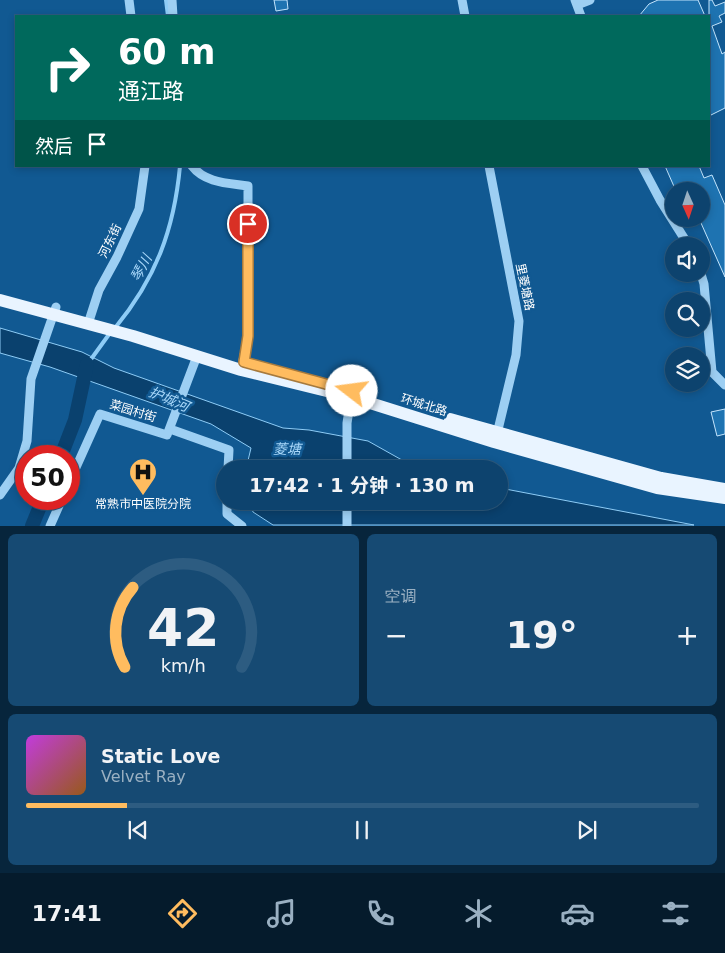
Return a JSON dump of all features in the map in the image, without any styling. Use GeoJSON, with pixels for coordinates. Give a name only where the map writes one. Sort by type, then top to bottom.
{"type":"FeatureCollection","features":[{"type":"Feature","properties":{"kind":"main road","name":"环城北路"},"geometry":{"type":"LineString","coordinates":[[0,294],[242,366]]}},
{"type":"Feature","properties":{"kind":"main road","name":"环城北路"},"geometry":{"type":"LineString","coordinates":[[0,300],[55,310]]}},
{"type":"Feature","properties":{"kind":"main road","name":"环城北路"},"geometry":{"type":"LineString","coordinates":[[134,334],[197,356],[351,394],[657,488],[725,498]]}},
{"type":"Feature","properties":{"kind":"main road","name":"环城北路"},"geometry":{"type":"LineString","coordinates":[[496,437],[661,478],[725,489]]}},
{"type":"Feature","properties":{"kind":"street"},"geometry":{"type":"LineString","coordinates":[[129,0],[131,15]]}},
{"type":"Feature","properties":{"kind":"street"},"geometry":{"type":"LineString","coordinates":[[172,0],[173,15]]}},
{"type":"Feature","properties":{"kind":"street"},"geometry":{"type":"LineString","coordinates":[[462,0],[464,15]]}},
{"type":"Feature","properties":{"kind":"street"},"geometry":{"type":"LineString","coordinates":[[581,15],[576,2],[590,0]]}},
{"type":"Feature","properties":{"kind":"street","name":"河东街"},"geometry":{"type":"LineString","coordinates":[[89,320],[98,290],[117,256],[139,209],[145,167]]}},
{"type":"Feature","properties":{"kind":"street"},"geometry":{"type":"LineString","coordinates":[[193,167],[199,175],[219,182],[248,186],[248,336],[242,366]]}},
{"type":"Feature","properties":{"kind":"street","name":"里菱塘路"},"geometry":{"type":"LineString","coordinates":[[489,167],[519,321],[516,354],[496,437]]}},
{"type":"Feature","properties":{"kind":"street"},"geometry":{"type":"LineString","coordinates":[[643,167],[660,200],[683,237]]}},
{"type":"Feature","properties":{"kind":"street"},"geometry":{"type":"LineString","coordinates":[[703,282],[712,372],[725,385]]}},
{"type":"Feature","properties":{"kind":"street"},"geometry":{"type":"LineString","coordinates":[[0,495],[19,468],[27,441],[31,379],[50,329],[55,310]]}},
{"type":"Feature","properties":{"kind":"street"},"geometry":{"type":"LineString","coordinates":[[197,356],[188,375],[170,429],[229,450],[228,460]]}},
{"type":"Feature","properties":{"kind":"street"},"geometry":{"type":"LineString","coordinates":[[347,460],[347,423],[351,394]]}},
{"type":"Feature","properties":{"kind":"street","name":"菜园村街"},"geometry":{"type":"LineString","coordinates":[[80,459],[100,414],[167,435],[170,429]]}},
{"type":"Feature","properties":{"kind":"street"},"geometry":{"type":"LineString","coordinates":[[50,526],[57,510]]}},
{"type":"Feature","properties":{"kind":"street"},"geometry":{"type":"LineString","coordinates":[[227,510],[227,514],[242,526]]}},
{"type":"Feature","properties":{"kind":"street"},"geometry":{"type":"LineString","coordinates":[[346,526],[347,510]]}},
{"type":"Feature","properties":{"kind":"water"},"geometry":{"type":"Polygon","coordinates":[[[0,328],[82,352],[114,368],[283,428],[309,430],[368,441],[402,460],[248,460],[251,448],[211,424],[50,367],[0,353],[0,328]]]}},
{"type":"Feature","properties":{"kind":"water"},"geometry":{"type":"Polygon","coordinates":[[[508,490],[694,525],[273,525],[252,510],[508,510],[508,490]]]}},
{"type":"Feature","properties":{"kind":"building"},"geometry":{"type":"Polygon","coordinates":[[[274,0],[287,0],[288,9],[276,11],[274,0]]]}},
{"type":"Feature","properties":{"kind":"building"},"geometry":{"type":"Polygon","coordinates":[[[658,0],[698,0],[705,15],[640,15],[649,4],[658,0]]]}},
{"type":"Feature","properties":{"kind":"building"},"geometry":{"type":"Polygon","coordinates":[[[709,0],[712,0],[715,6],[725,2],[725,13],[719,16],[722,22],[712,26],[722,54],[725,52],[725,108],[710,116],[710,15],[709,0]]]}},
{"type":"Feature","properties":{"kind":"building"},"geometry":{"type":"Polygon","coordinates":[[[665,167],[699,167],[704,178],[712,175],[725,205],[725,277],[710,243],[710,237],[707,237],[703,228],[710,228],[710,182],[672,182],[665,167]]]}},
{"type":"Feature","properties":{"kind":"building"},"geometry":{"type":"Polygon","coordinates":[[[725,409],[725,434],[717,436],[711,412],[725,409]]]}},
{"type":"Feature","properties":{"kind":"waterway","name":"琴川"},"geometry":{"type":"LineString","coordinates":[[166,0],[168,15]]}},
{"type":"Feature","properties":{"kind":"waterway","name":"琴川"},"geometry":{"type":"LineString","coordinates":[[115,328],[142,291],[161,252],[173,211],[180,167]]}},
{"type":"Feature","properties":{"kind":"waterway","name":"琴川"},"geometry":{"type":"LineString","coordinates":[[89,362],[110,333]]}},
{"type":"Feature","properties":{"kind":"waterway"},"geometry":{"type":"LineString","coordinates":[[65,445],[75,420],[87,364]]}},
{"type":"Feature","properties":{"kind":"waterway"},"geometry":{"type":"LineString","coordinates":[[32,526],[39,510]]}},
{"type":"Feature","properties":{"kind":"place","name":"常熟市中医院分院"},"geometry":{"type":"Point","coordinates":[143,496]}},
{"type":"Feature","properties":{"kind":"route"},"geometry":{"type":"LineString","coordinates":[[248,224],[248,336],[244,362],[352,391]]}},
{"type":"Feature","properties":{"kind":"water label","name":"护城河"},"geometry":{"type":"Point","coordinates":[169,399]}},
{"type":"Feature","properties":{"kind":"water label","name":"菱塘"},"geometry":{"type":"Point","coordinates":[287,449]}}]}
